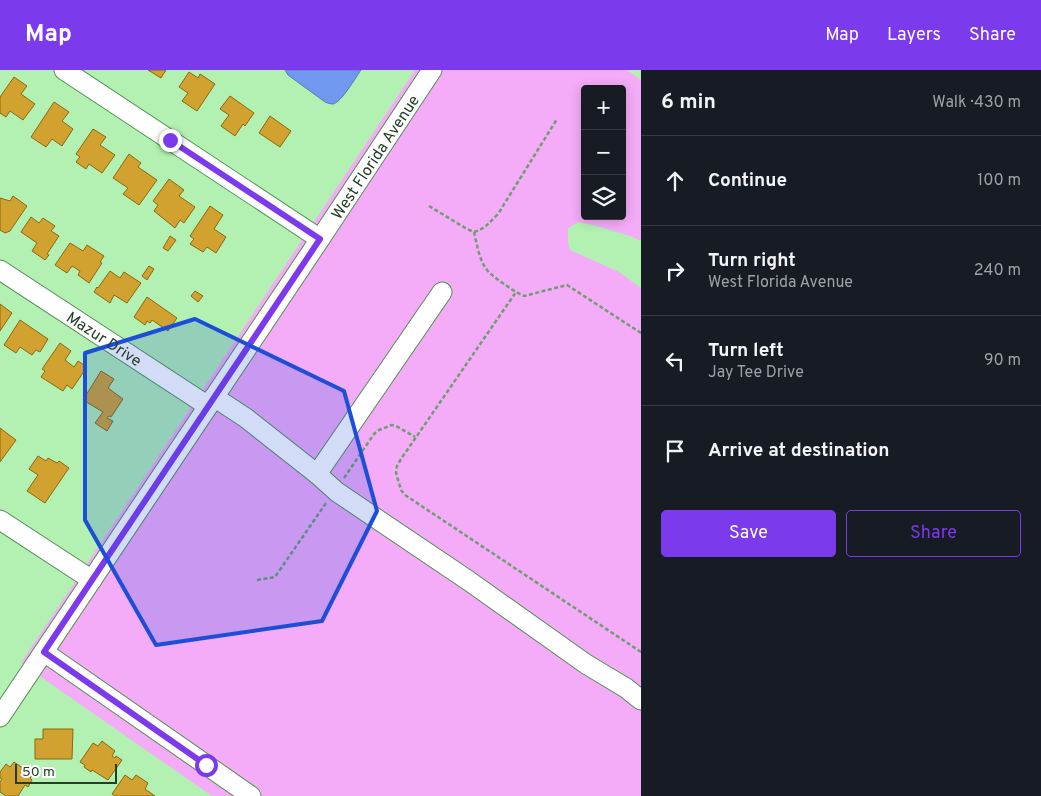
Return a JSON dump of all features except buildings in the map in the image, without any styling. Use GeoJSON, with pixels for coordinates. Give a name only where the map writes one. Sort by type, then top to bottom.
{"type":"FeatureCollection","features":[{"type":"Feature","properties":{"kind":"street"},"geometry":{"type":"LineString","coordinates":[[64,70],[320,239]]}},
{"type":"Feature","properties":{"kind":"street","name":"West Florida Avenue"},"geometry":{"type":"LineString","coordinates":[[0,718],[432,70]]}},
{"type":"Feature","properties":{"kind":"street","name":"Mazur Drive"},"geometry":{"type":"LineString","coordinates":[[0,270],[211,402],[246,418],[337,492],[641,700]]}},
{"type":"Feature","properties":{"kind":"street"},"geometry":{"type":"LineString","coordinates":[[317,474],[442,292]]}},
{"type":"Feature","properties":{"kind":"street"},"geometry":{"type":"LineString","coordinates":[[0,520],[92,580]]}},
{"type":"Feature","properties":{"kind":"street"},"geometry":{"type":"LineString","coordinates":[[44,652],[251,796]]}},
{"type":"Feature","properties":{"kind":"path"},"geometry":{"type":"LineString","coordinates":[[429,206],[474,232],[486,227],[498,214],[557,120]]}},
{"type":"Feature","properties":{"kind":"path"},"geometry":{"type":"LineString","coordinates":[[474,232],[486,269],[516,292],[524,296],[568,285],[641,333]]}},
{"type":"Feature","properties":{"kind":"path"},"geometry":{"type":"LineString","coordinates":[[516,292],[401,459],[396,473],[401,490],[415,502],[641,652]]}},
{"type":"Feature","properties":{"kind":"highlighted area"},"geometry":{"type":"Polygon","coordinates":[[[195,319],[344,391],[377,511],[322,621],[156,645],[85,520],[85,353],[195,319]]]}},
{"type":"Feature","properties":{"kind":"shaded area"},"geometry":{"type":"Polygon","coordinates":[[[415,70],[422,70],[25,666],[21,663],[415,70]]]}},
{"type":"Feature","properties":{"kind":"shaded area"},"geometry":{"type":"Polygon","coordinates":[[[441,70],[627,70],[641,80],[641,241],[630,236],[579,222],[568,228],[568,242],[570,250],[619,272],[641,288],[641,796],[212,796],[38,675],[441,70]]]}},
{"type":"Feature","properties":{"kind":"water"},"geometry":{"type":"Polygon","coordinates":[[[285,70],[361,70],[344,95],[333,104],[325,102],[288,75],[285,70]]]}},
{"type":"Feature","properties":{"kind":"route"},"geometry":{"type":"LineString","coordinates":[[170,140],[320,239],[44,652],[206,765]]}}]}
